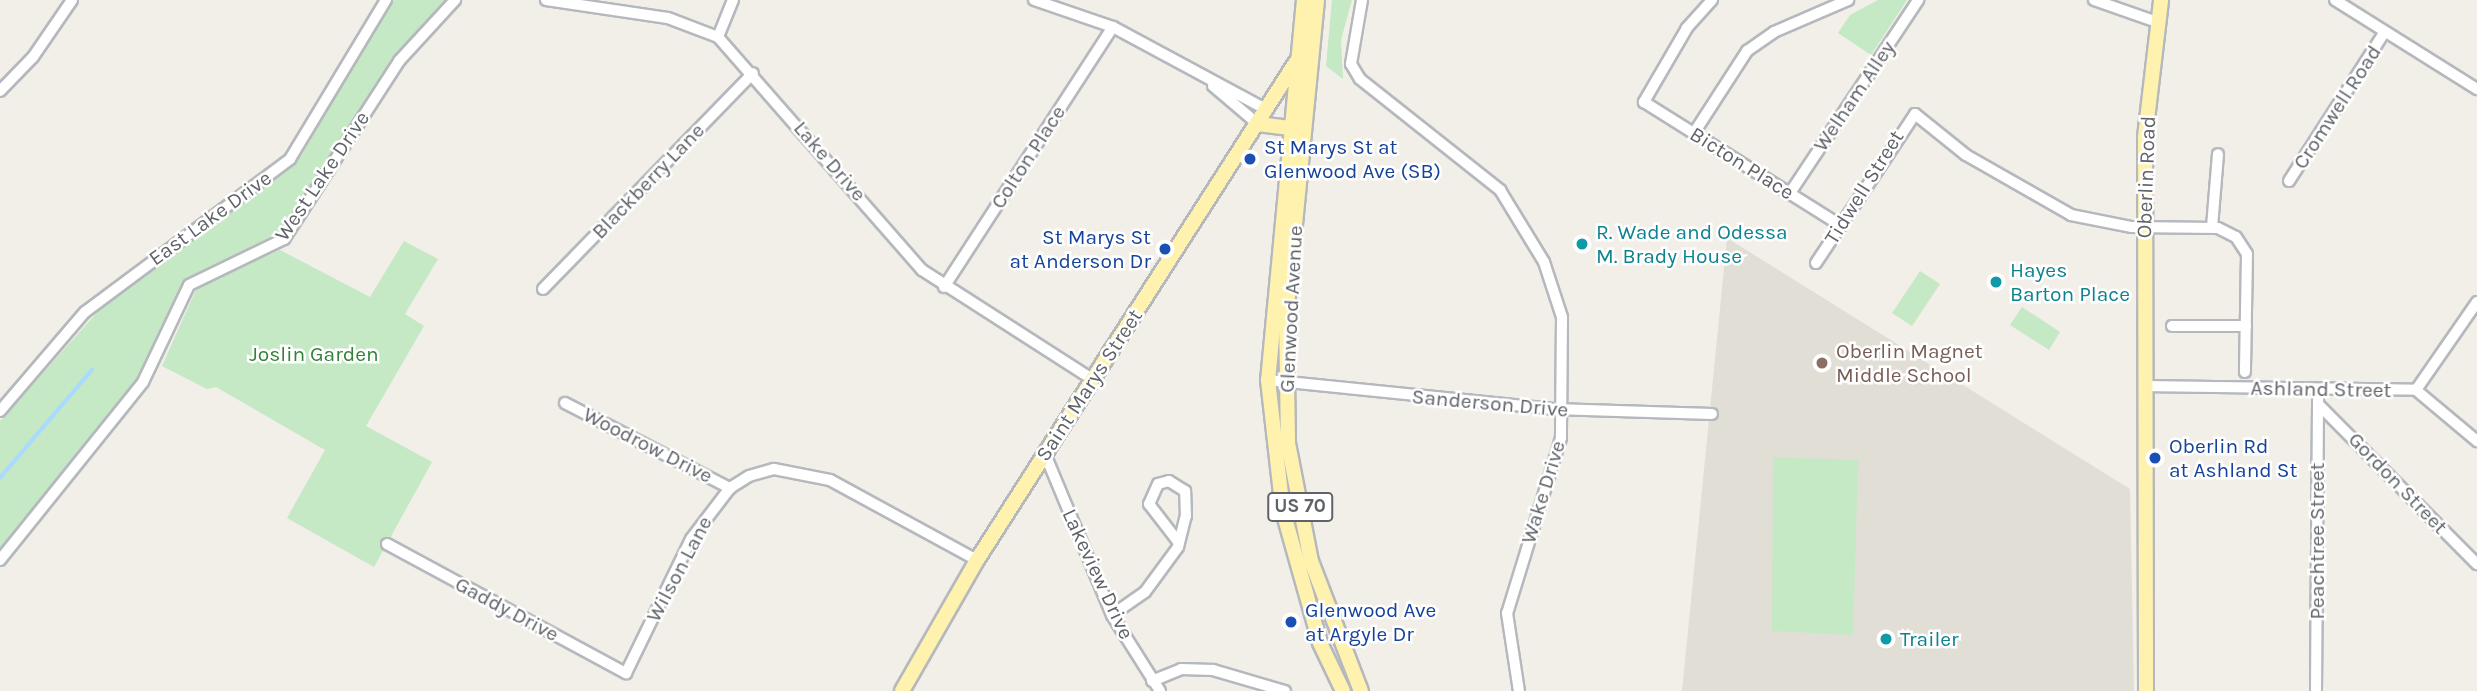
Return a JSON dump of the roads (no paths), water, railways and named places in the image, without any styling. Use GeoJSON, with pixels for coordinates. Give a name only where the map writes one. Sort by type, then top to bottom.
{"type":"FeatureCollection","features":[{"type":"Feature","properties":{"kind":"main road","name":"Glenwood Avenue"},"geometry":{"type":"LineString","coordinates":[[1304,0],[1290,112],[1268,380],[1283,511],[1321,643],[1343,691]]}},
{"type":"Feature","properties":{"kind":"main road","name":"Oberlin Road"},"geometry":{"type":"LineString","coordinates":[[2148,689],[2144,228],[2157,22],[2161,0]]}},
{"type":"Feature","properties":{"kind":"main road","name":"Glenwood Avenue"},"geometry":{"type":"LineString","coordinates":[[1318,3],[1285,380],[1288,443],[1311,561],[1362,691]]}},
{"type":"Feature","properties":{"kind":"main road","name":"Saint Marys Street"},"geometry":{"type":"LineString","coordinates":[[902,691],[977,560],[1296,62]]}},
{"type":"Feature","properties":{"kind":"main road"},"geometry":{"type":"LineString","coordinates":[[1265,109],[1307,114]]}},
{"type":"Feature","properties":{"kind":"main road"},"geometry":{"type":"LineString","coordinates":[[1258,124],[1305,130]]}},
{"type":"Feature","properties":{"kind":"street"},"geometry":{"type":"LineString","coordinates":[[0,91],[72,0]]}},
{"type":"Feature","properties":{"kind":"street","name":"East Lake Drive"},"geometry":{"type":"LineString","coordinates":[[0,411],[85,312],[299,150],[386,0]]}},
{"type":"Feature","properties":{"kind":"street","name":"West Lake Drive"},"geometry":{"type":"LineString","coordinates":[[0,560],[143,382],[189,285],[284,239],[393,69],[456,0]]}},
{"type":"Feature","properties":{"kind":"street","name":"Lake Drive"},"geometry":{"type":"LineString","coordinates":[[546,0],[668,18],[718,37],[753,73],[922,270],[944,287],[1092,379]]}},
{"type":"Feature","properties":{"kind":"street"},"geometry":{"type":"LineString","coordinates":[[718,37],[733,0]]}},
{"type":"Feature","properties":{"kind":"street"},"geometry":{"type":"LineString","coordinates":[[1034,0],[1113,27],[1213,86],[1265,109]]}},
{"type":"Feature","properties":{"kind":"street","name":"Wake Drive"},"geometry":{"type":"LineString","coordinates":[[1362,0],[1351,64],[1360,79],[1500,190],[1544,262],[1566,345],[1564,410],[1553,468],[1510,594],[1519,691]]}},
{"type":"Feature","properties":{"kind":"street","name":"Bicton Place"},"geometry":{"type":"LineString","coordinates":[[1712,0],[1686,28],[1644,102],[1840,225]]}},
{"type":"Feature","properties":{"kind":"street"},"geometry":{"type":"LineString","coordinates":[[1694,133],[1747,51],[1773,32],[1848,0]]}},
{"type":"Feature","properties":{"kind":"street","name":"Welham Alley"},"geometry":{"type":"LineString","coordinates":[[1790,193],[1918,0]]}},
{"type":"Feature","properties":{"kind":"street"},"geometry":{"type":"LineString","coordinates":[[2094,0],[2157,22]]}},
{"type":"Feature","properties":{"kind":"street"},"geometry":{"type":"LineString","coordinates":[[2334,0],[2477,89]]}},
{"type":"Feature","properties":{"kind":"street","name":"Colton Place"},"geometry":{"type":"LineString","coordinates":[[944,287],[1113,27]]}},
{"type":"Feature","properties":{"kind":"street","name":"Cromwell Road"},"geometry":{"type":"LineString","coordinates":[[2289,181],[2384,33]]}},
{"type":"Feature","properties":{"kind":"street","name":"Blackberry Lane"},"geometry":{"type":"LineString","coordinates":[[543,289],[753,73]]}},
{"type":"Feature","properties":{"kind":"street"},"geometry":{"type":"LineString","coordinates":[[1213,86],[1258,124]]}},
{"type":"Feature","properties":{"kind":"street","name":"Tidwell Street"},"geometry":{"type":"LineString","coordinates":[[1816,263],[1915,114],[2039,200],[2088,220],[2144,228]]}},
{"type":"Feature","properties":{"kind":"street"},"geometry":{"type":"LineString","coordinates":[[2212,227],[2218,154]]}},
{"type":"Feature","properties":{"kind":"street"},"geometry":{"type":"LineString","coordinates":[[2144,228],[2212,227],[2236,237],[2247,254],[2245,372]]}},
{"type":"Feature","properties":{"kind":"street"},"geometry":{"type":"LineString","coordinates":[[2416,390],[2477,302]]}},
{"type":"Feature","properties":{"kind":"street"},"geometry":{"type":"LineString","coordinates":[[2172,326],[2246,326]]}},
{"type":"Feature","properties":{"kind":"street","name":"Sanderson Drive"},"geometry":{"type":"LineString","coordinates":[[1268,380],[1564,410],[1712,414]]}},
{"type":"Feature","properties":{"kind":"street","name":"Ashland Street"},"geometry":{"type":"LineString","coordinates":[[2146,386],[2318,391],[2416,390],[2477,441]]}},
{"type":"Feature","properties":{"kind":"street","name":"Peachtree Street"},"geometry":{"type":"LineString","coordinates":[[2316,691],[2318,391]]}},
{"type":"Feature","properties":{"kind":"street","name":"Woodrow Drive"},"geometry":{"type":"LineString","coordinates":[[565,403],[730,488]]}},
{"type":"Feature","properties":{"kind":"street","name":"Gordon Street"},"geometry":{"type":"LineString","coordinates":[[2318,404],[2477,564]]}},
{"type":"Feature","properties":{"kind":"street","name":"Lakeview Drive"},"geometry":{"type":"LineString","coordinates":[[1045,454],[1112,615],[1160,691]]}},
{"type":"Feature","properties":{"kind":"street"},"geometry":{"type":"LineString","coordinates":[[730,488],[774,469],[801,472],[830,480],[977,560]]}},
{"type":"Feature","properties":{"kind":"street"},"geometry":{"type":"LineString","coordinates":[[1112,615],[1168,568],[1179,543],[1185,491],[1169,481],[1158,484],[1149,503],[1179,543]]}},
{"type":"Feature","properties":{"kind":"street","name":"Wilson Lane"},"geometry":{"type":"LineString","coordinates":[[626,673],[679,559],[730,488]]}},
{"type":"Feature","properties":{"kind":"street","name":"Gaddy Drive"},"geometry":{"type":"LineString","coordinates":[[387,544],[626,673]]}},
{"type":"Feature","properties":{"kind":"street"},"geometry":{"type":"LineString","coordinates":[[1152,681],[1181,669],[1213,670],[1285,691]]}},
{"type":"Feature","properties":{"kind":"waterway"},"geometry":{"type":"LineString","coordinates":[[0,478],[92,370]]}},
{"type":"Feature","properties":{"kind":"place","name":"St Marys St at Glenwood Ave (SB)"},"geometry":{"type":"Point","coordinates":[1250,159]}},
{"type":"Feature","properties":{"kind":"place","name":"R. Wade and Odessa M. Brady House"},"geometry":{"type":"Point","coordinates":[1582,244]}},
{"type":"Feature","properties":{"kind":"place","name":"St Marys St at Anderson Dr"},"geometry":{"type":"Point","coordinates":[1165,249]}},
{"type":"Feature","properties":{"kind":"place","name":"Hayes Barton Place"},"geometry":{"type":"Point","coordinates":[1996,282]}},
{"type":"Feature","properties":{"kind":"place","name":"Oberlin Magnet Middle School"},"geometry":{"type":"Point","coordinates":[1822,363]}},
{"type":"Feature","properties":{"kind":"place","name":"Oberlin Rd at Ashland St"},"geometry":{"type":"Point","coordinates":[2155,458]}},
{"type":"Feature","properties":{"kind":"place","name":"Glenwood Ave at Argyle Dr"},"geometry":{"type":"Point","coordinates":[1291,622]}},
{"type":"Feature","properties":{"kind":"place","name":"Trailer"},"geometry":{"type":"Point","coordinates":[1886,639]}},
{"type":"Feature","properties":{"kind":"park label","name":"Joslin Garden"},"geometry":{"type":"Point","coordinates":[314,354]}}]}
